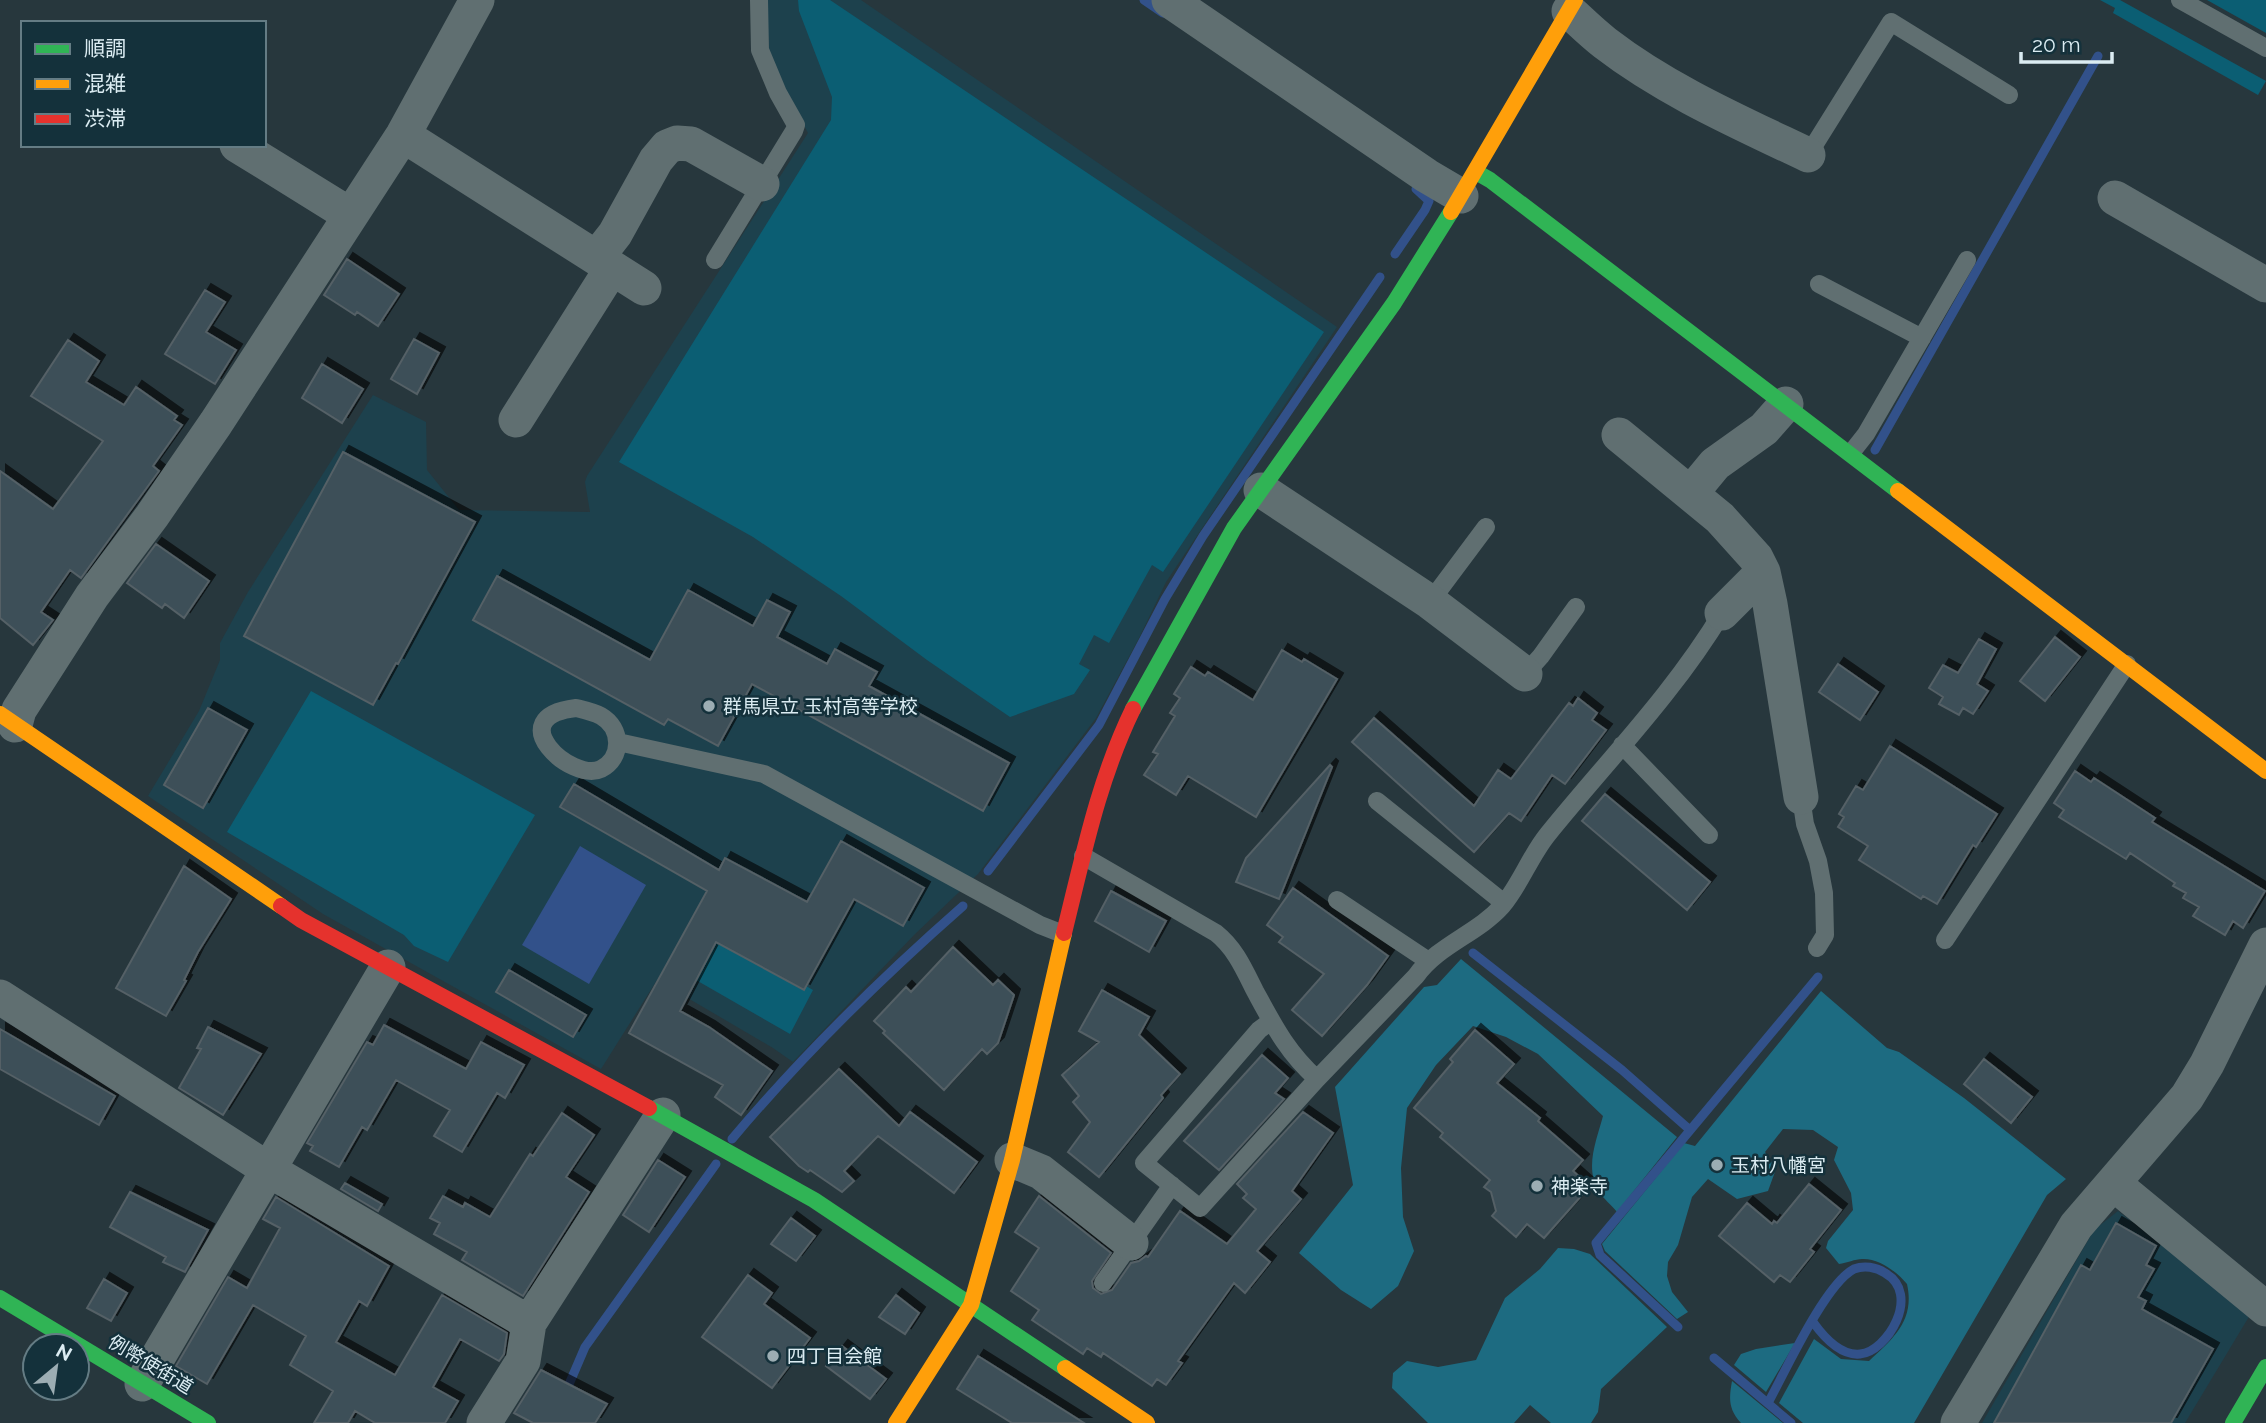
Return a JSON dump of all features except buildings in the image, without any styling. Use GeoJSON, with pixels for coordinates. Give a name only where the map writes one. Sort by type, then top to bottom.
{"type":"FeatureCollection","features":[{"type":"Feature","properties":{"kind":"street"},"geometry":{"type":"LineString","coordinates":[[477,0],[402,135],[216,423],[152,516],[92,596],[19,710],[8,719],[301,920],[663,1115],[814,1200],[1147,1423]]}},
{"type":"Feature","properties":{"kind":"street"},"geometry":{"type":"LineString","coordinates":[[1169,0],[1427,176],[1501,188],[2266,771]]}},
{"type":"Feature","properties":{"kind":"street"},"geometry":{"type":"LineString","coordinates":[[896,1423],[971,1305],[1012,1160],[1083,856],[1109,762],[1132,711],[1234,528],[1394,303],[1468,184],[1572,6],[1605,43],[1648,71],[1724,114],[1808,155]]}},
{"type":"Feature","properties":{"kind":"street"},"geometry":{"type":"LineString","coordinates":[[402,135],[644,288]]}},
{"type":"Feature","properties":{"kind":"street"},"geometry":{"type":"LineString","coordinates":[[516,420],[604,262],[615,234],[656,160],[667,147],[677,143],[691,145],[762,184]]}},
{"type":"Feature","properties":{"kind":"street"},"geometry":{"type":"LineString","coordinates":[[240,147],[350,215]]}},
{"type":"Feature","properties":{"kind":"street"},"geometry":{"type":"LineString","coordinates":[[2115,198],[2266,285]]}},
{"type":"Feature","properties":{"kind":"street"},"geometry":{"type":"LineString","coordinates":[[1691,493],[1715,464],[1764,429],[1786,404]]}},
{"type":"Feature","properties":{"kind":"street"},"geometry":{"type":"LineString","coordinates":[[1619,435],[1720,518],[1756,558],[1763,572],[1770,604],[1801,797]]}},
{"type":"Feature","properties":{"kind":"street"},"geometry":{"type":"LineString","coordinates":[[1261,490],[1430,602],[1525,674]]}},
{"type":"Feature","properties":{"kind":"street"},"geometry":{"type":"LineString","coordinates":[[1722,613],[1763,572]]}},
{"type":"Feature","properties":{"kind":"street"},"geometry":{"type":"LineString","coordinates":[[1958,1423],[2090,1206],[2187,1097],[2258,985],[2266,945]]}},
{"type":"Feature","properties":{"kind":"street"},"geometry":{"type":"LineString","coordinates":[[142,1384],[388,967]]}},
{"type":"Feature","properties":{"kind":"street"},"geometry":{"type":"LineString","coordinates":[[0,998],[268,1170],[529,1323]]}},
{"type":"Feature","properties":{"kind":"street"},"geometry":{"type":"LineString","coordinates":[[484,1423],[523,1361],[529,1323],[663,1115]]}},
{"type":"Feature","properties":{"kind":"street"},"geometry":{"type":"LineString","coordinates":[[1012,1160],[1041,1172],[1131,1243]]}},
{"type":"Feature","properties":{"kind":"street"},"geometry":{"type":"LineString","coordinates":[[2113,1183],[2266,1308]]}},
{"type":"Feature","properties":{"kind":"street","name":"例幣使街道"},"geometry":{"type":"LineString","coordinates":[[0,1298],[208,1423]]}},
{"type":"Feature","properties":{"kind":"street"},"geometry":{"type":"LineString","coordinates":[[2233,1423],[2266,1367]]}},
{"type":"Feature","properties":{"kind":"lane"},"geometry":{"type":"LineString","coordinates":[[715,260],[796,125],[778,93],[760,50],[759,0]]}},
{"type":"Feature","properties":{"kind":"lane"},"geometry":{"type":"LineString","coordinates":[[2180,0],[2266,48]]}},
{"type":"Feature","properties":{"kind":"lane"},"geometry":{"type":"LineString","coordinates":[[1808,155],[1891,22],[2009,94]]}},
{"type":"Feature","properties":{"kind":"lane"},"geometry":{"type":"LineString","coordinates":[[1851,453],[1866,434],[1967,260]]}},
{"type":"Feature","properties":{"kind":"lane"},"geometry":{"type":"LineString","coordinates":[[1819,284],[1922,338]]}},
{"type":"Feature","properties":{"kind":"lane"},"geometry":{"type":"LineString","coordinates":[[1430,602],[1486,527]]}},
{"type":"Feature","properties":{"kind":"lane"},"geometry":{"type":"LineString","coordinates":[[1525,674],[1576,607]]}},
{"type":"Feature","properties":{"kind":"lane"},"geometry":{"type":"LineString","coordinates":[[1271,1021],[1259,1030],[1144,1163],[1200,1208],[1317,1079],[1416,976],[1427,960],[1492,916],[1504,903],[1545,837],[1672,688],[1722,613]]}},
{"type":"Feature","properties":{"kind":"lane"},"geometry":{"type":"LineString","coordinates":[[1945,940],[2127,664]]}},
{"type":"Feature","properties":{"kind":"lane"},"geometry":{"type":"LineString","coordinates":[[618,742],[764,774],[1040,925],[1063,934]]}},
{"type":"Feature","properties":{"kind":"lane"},"geometry":{"type":"LineString","coordinates":[[1622,745],[1709,835]]}},
{"type":"Feature","properties":{"kind":"lane"},"geometry":{"type":"LineString","coordinates":[[1801,797],[1805,824],[1818,861],[1824,893],[1825,935],[1818,948]]}},
{"type":"Feature","properties":{"kind":"lane"},"geometry":{"type":"LineString","coordinates":[[1377,801],[1504,903]]}},
{"type":"Feature","properties":{"kind":"lane"},"geometry":{"type":"LineString","coordinates":[[1083,856],[1216,933],[1230,944],[1271,1021],[1296,1059],[1317,1079]]}},
{"type":"Feature","properties":{"kind":"lane"},"geometry":{"type":"LineString","coordinates":[[1337,900],[1427,960]]}},
{"type":"Feature","properties":{"kind":"lane"},"geometry":{"type":"LineString","coordinates":[[1103,1283],[1172,1185]]}},
{"type":"Feature","properties":{"kind":"shaded area"},"geometry":{"type":"Polygon","coordinates":[[[766,0],[861,0],[1337,327],[1166,582],[1096,718],[978,874],[914,935],[793,1062],[657,980],[601,1069],[323,914],[148,796],[199,711],[220,660],[220,643],[248,592],[373,395],[426,422],[427,470],[459,510],[590,512],[585,482],[587,476],[808,133],[776,72],[769,51],[766,0]]]}},
{"type":"Feature","properties":{"kind":"shaded area"},"geometry":{"type":"Polygon","coordinates":[[[798,0],[830,0],[1324,332],[1163,572],[1152,565],[1109,643],[1094,635],[1079,664],[1090,670],[1074,694],[1010,717],[841,596],[753,537],[619,462],[831,120],[832,97],[799,11],[798,0]]]}},
{"type":"Feature","properties":{"kind":"shaded area"},"geometry":{"type":"Polygon","coordinates":[[[2100,0],[2120,0],[2266,81],[2258,95],[2113,13],[2115,8],[2100,0]]]}},
{"type":"Feature","properties":{"kind":"shaded area"},"geometry":{"type":"Polygon","coordinates":[[[2207,0],[2266,0],[2266,33],[2207,0]]]}},
{"type":"Feature","properties":{"kind":"shaded area"},"geometry":{"type":"Polygon","coordinates":[[[311,691],[535,815],[448,962],[414,946],[404,935],[227,832],[311,691]]]}},
{"type":"Feature","properties":{"kind":"shaded area"},"geometry":{"type":"Polygon","coordinates":[[[580,846],[646,885],[589,984],[522,945],[580,846]]]}},
{"type":"Feature","properties":{"kind":"shaded area"},"geometry":{"type":"Polygon","coordinates":[[[716,942],[804,989],[806,986],[813,990],[790,1034],[696,980],[716,942]]]}},
{"type":"Feature","properties":{"kind":"shaded area"},"geometry":{"type":"Polygon","coordinates":[[[1461,959],[1677,1137],[1617,1212],[1601,1194],[1592,1173],[1593,1154],[1603,1116],[1538,1054],[1506,1037],[1473,1026],[1436,1065],[1407,1108],[1401,1168],[1403,1217],[1414,1251],[1398,1286],[1371,1309],[1341,1290],[1299,1253],[1353,1185],[1335,1087],[1424,987],[1437,985],[1461,959]]]}},
{"type":"Feature","properties":{"kind":"shaded area"},"geometry":{"type":"Polygon","coordinates":[[[1821,991],[1887,1048],[1899,1052],[1964,1098],[2066,1179],[2047,1195],[1914,1423],[1803,1423],[1779,1403],[1814,1339],[1841,1359],[1869,1361],[1894,1336],[1908,1308],[1907,1284],[1893,1271],[1868,1259],[1839,1264],[1826,1248],[1828,1241],[1853,1210],[1851,1193],[1834,1160],[1838,1147],[1813,1130],[1783,1129],[1765,1152],[1776,1169],[1768,1191],[1737,1199],[1708,1179],[1692,1197],[1678,1245],[1668,1262],[1667,1276],[1672,1292],[1688,1312],[1677,1319],[1605,1251],[1602,1244],[1684,1143],[1695,1146],[1821,991]]]}},
{"type":"Feature","properties":{"kind":"shaded area"},"geometry":{"type":"Polygon","coordinates":[[[2118,1211],[2250,1315],[2185,1423],[1982,1423],[2094,1230],[2118,1211]]]}},
{"type":"Feature","properties":{"kind":"shaded area"},"geometry":{"type":"Polygon","coordinates":[[[1558,1248],[1590,1254],[1667,1327],[1601,1389],[1598,1412],[1591,1423],[1551,1423],[1530,1405],[1514,1423],[1428,1423],[1392,1388],[1393,1373],[1407,1361],[1438,1367],[1476,1360],[1505,1298],[1540,1269],[1558,1248]]]}},
{"type":"Feature","properties":{"kind":"shaded area"},"geometry":{"type":"Polygon","coordinates":[[[1795,1343],[1766,1392],[1734,1365],[1741,1354],[1795,1343]]]}},
{"type":"Feature","properties":{"kind":"shaded area"},"geometry":{"type":"Polygon","coordinates":[[[1732,1381],[1783,1423],[1741,1423],[1730,1403],[1732,1381]]]}},
{"type":"Feature","properties":{"kind":"waterway"},"geometry":{"type":"LineString","coordinates":[[1144,0],[1163,13]]}},
{"type":"Feature","properties":{"kind":"waterway"},"geometry":{"type":"LineString","coordinates":[[1875,450],[2098,56]]}},
{"type":"Feature","properties":{"kind":"waterway"},"geometry":{"type":"LineString","coordinates":[[1395,254],[1429,201],[1416,189]]}},
{"type":"Feature","properties":{"kind":"waterway"},"geometry":{"type":"LineString","coordinates":[[988,871],[1099,725],[1165,599],[1203,536],[1380,277]]}},
{"type":"Feature","properties":{"kind":"waterway"},"geometry":{"type":"LineString","coordinates":[[732,1139],[843,1018],[963,906]]}},
{"type":"Feature","properties":{"kind":"waterway"},"geometry":{"type":"LineString","coordinates":[[1473,953],[1622,1070],[1690,1130]]}},
{"type":"Feature","properties":{"kind":"waterway"},"geometry":{"type":"LineString","coordinates":[[1678,1327],[1600,1255],[1596,1243],[1818,977]]}},
{"type":"Feature","properties":{"kind":"waterway"},"geometry":{"type":"LineString","coordinates":[[564,1396],[585,1347],[716,1164]]}},
{"type":"Feature","properties":{"kind":"waterway"},"geometry":{"type":"LineString","coordinates":[[1768,1403],[1819,1310],[1843,1278],[1854,1269],[1866,1267],[1885,1273],[1896,1282],[1900,1294],[1896,1321],[1890,1333],[1870,1351],[1860,1354],[1846,1352],[1827,1339],[1813,1322]]}},
{"type":"Feature","properties":{"kind":"waterway"},"geometry":{"type":"LineString","coordinates":[[1714,1358],[1791,1423]]}},
{"type":"Feature","properties":{"kind":"traffic: fast"},"geometry":{"type":"LineString","coordinates":[[1476,172],[1898,491]]}},
{"type":"Feature","properties":{"kind":"traffic: fast"},"geometry":{"type":"LineString","coordinates":[[1133,709],[1234,528],[1394,303],[1451,212]]}},
{"type":"Feature","properties":{"kind":"traffic: fast"},"geometry":{"type":"LineString","coordinates":[[649,1108],[814,1200],[1065,1368]]}},
{"type":"Feature","properties":{"kind":"traffic: fast"},"geometry":{"type":"LineString","coordinates":[[0,1298],[208,1423]]}},
{"type":"Feature","properties":{"kind":"traffic: fast"},"geometry":{"type":"LineString","coordinates":[[2233,1423],[2266,1367]]}},
{"type":"Feature","properties":{"kind":"traffic: slow"},"geometry":{"type":"LineString","coordinates":[[1451,212],[1575,0]]}},
{"type":"Feature","properties":{"kind":"traffic: slow"},"geometry":{"type":"LineString","coordinates":[[1898,491],[2266,771]]}},
{"type":"Feature","properties":{"kind":"traffic: slow"},"geometry":{"type":"LineString","coordinates":[[0,714],[281,906]]}},
{"type":"Feature","properties":{"kind":"traffic: slow"},"geometry":{"type":"LineString","coordinates":[[896,1423],[971,1305],[1012,1160],[1064,933]]}},
{"type":"Feature","properties":{"kind":"traffic: slow"},"geometry":{"type":"LineString","coordinates":[[1065,1368],[1147,1423]]}},
{"type":"Feature","properties":{"kind":"traffic: jam"},"geometry":{"type":"LineString","coordinates":[[1064,933],[1101,791],[1133,709]]}},
{"type":"Feature","properties":{"kind":"traffic: jam"},"geometry":{"type":"LineString","coordinates":[[281,906],[301,920],[649,1108]]}},
{"type":"Feature","properties":{"kind":"place","name":"群馬県立 玉村高等学校"},"geometry":{"type":"Point","coordinates":[709,706]}},
{"type":"Feature","properties":{"kind":"place","name":"玉村八幡宮"},"geometry":{"type":"Point","coordinates":[1717,1165]}},
{"type":"Feature","properties":{"kind":"place","name":"神楽寺"},"geometry":{"type":"Point","coordinates":[1537,1186]}},
{"type":"Feature","properties":{"kind":"place","name":"四丁目会館"},"geometry":{"type":"Point","coordinates":[773,1356]}}]}
